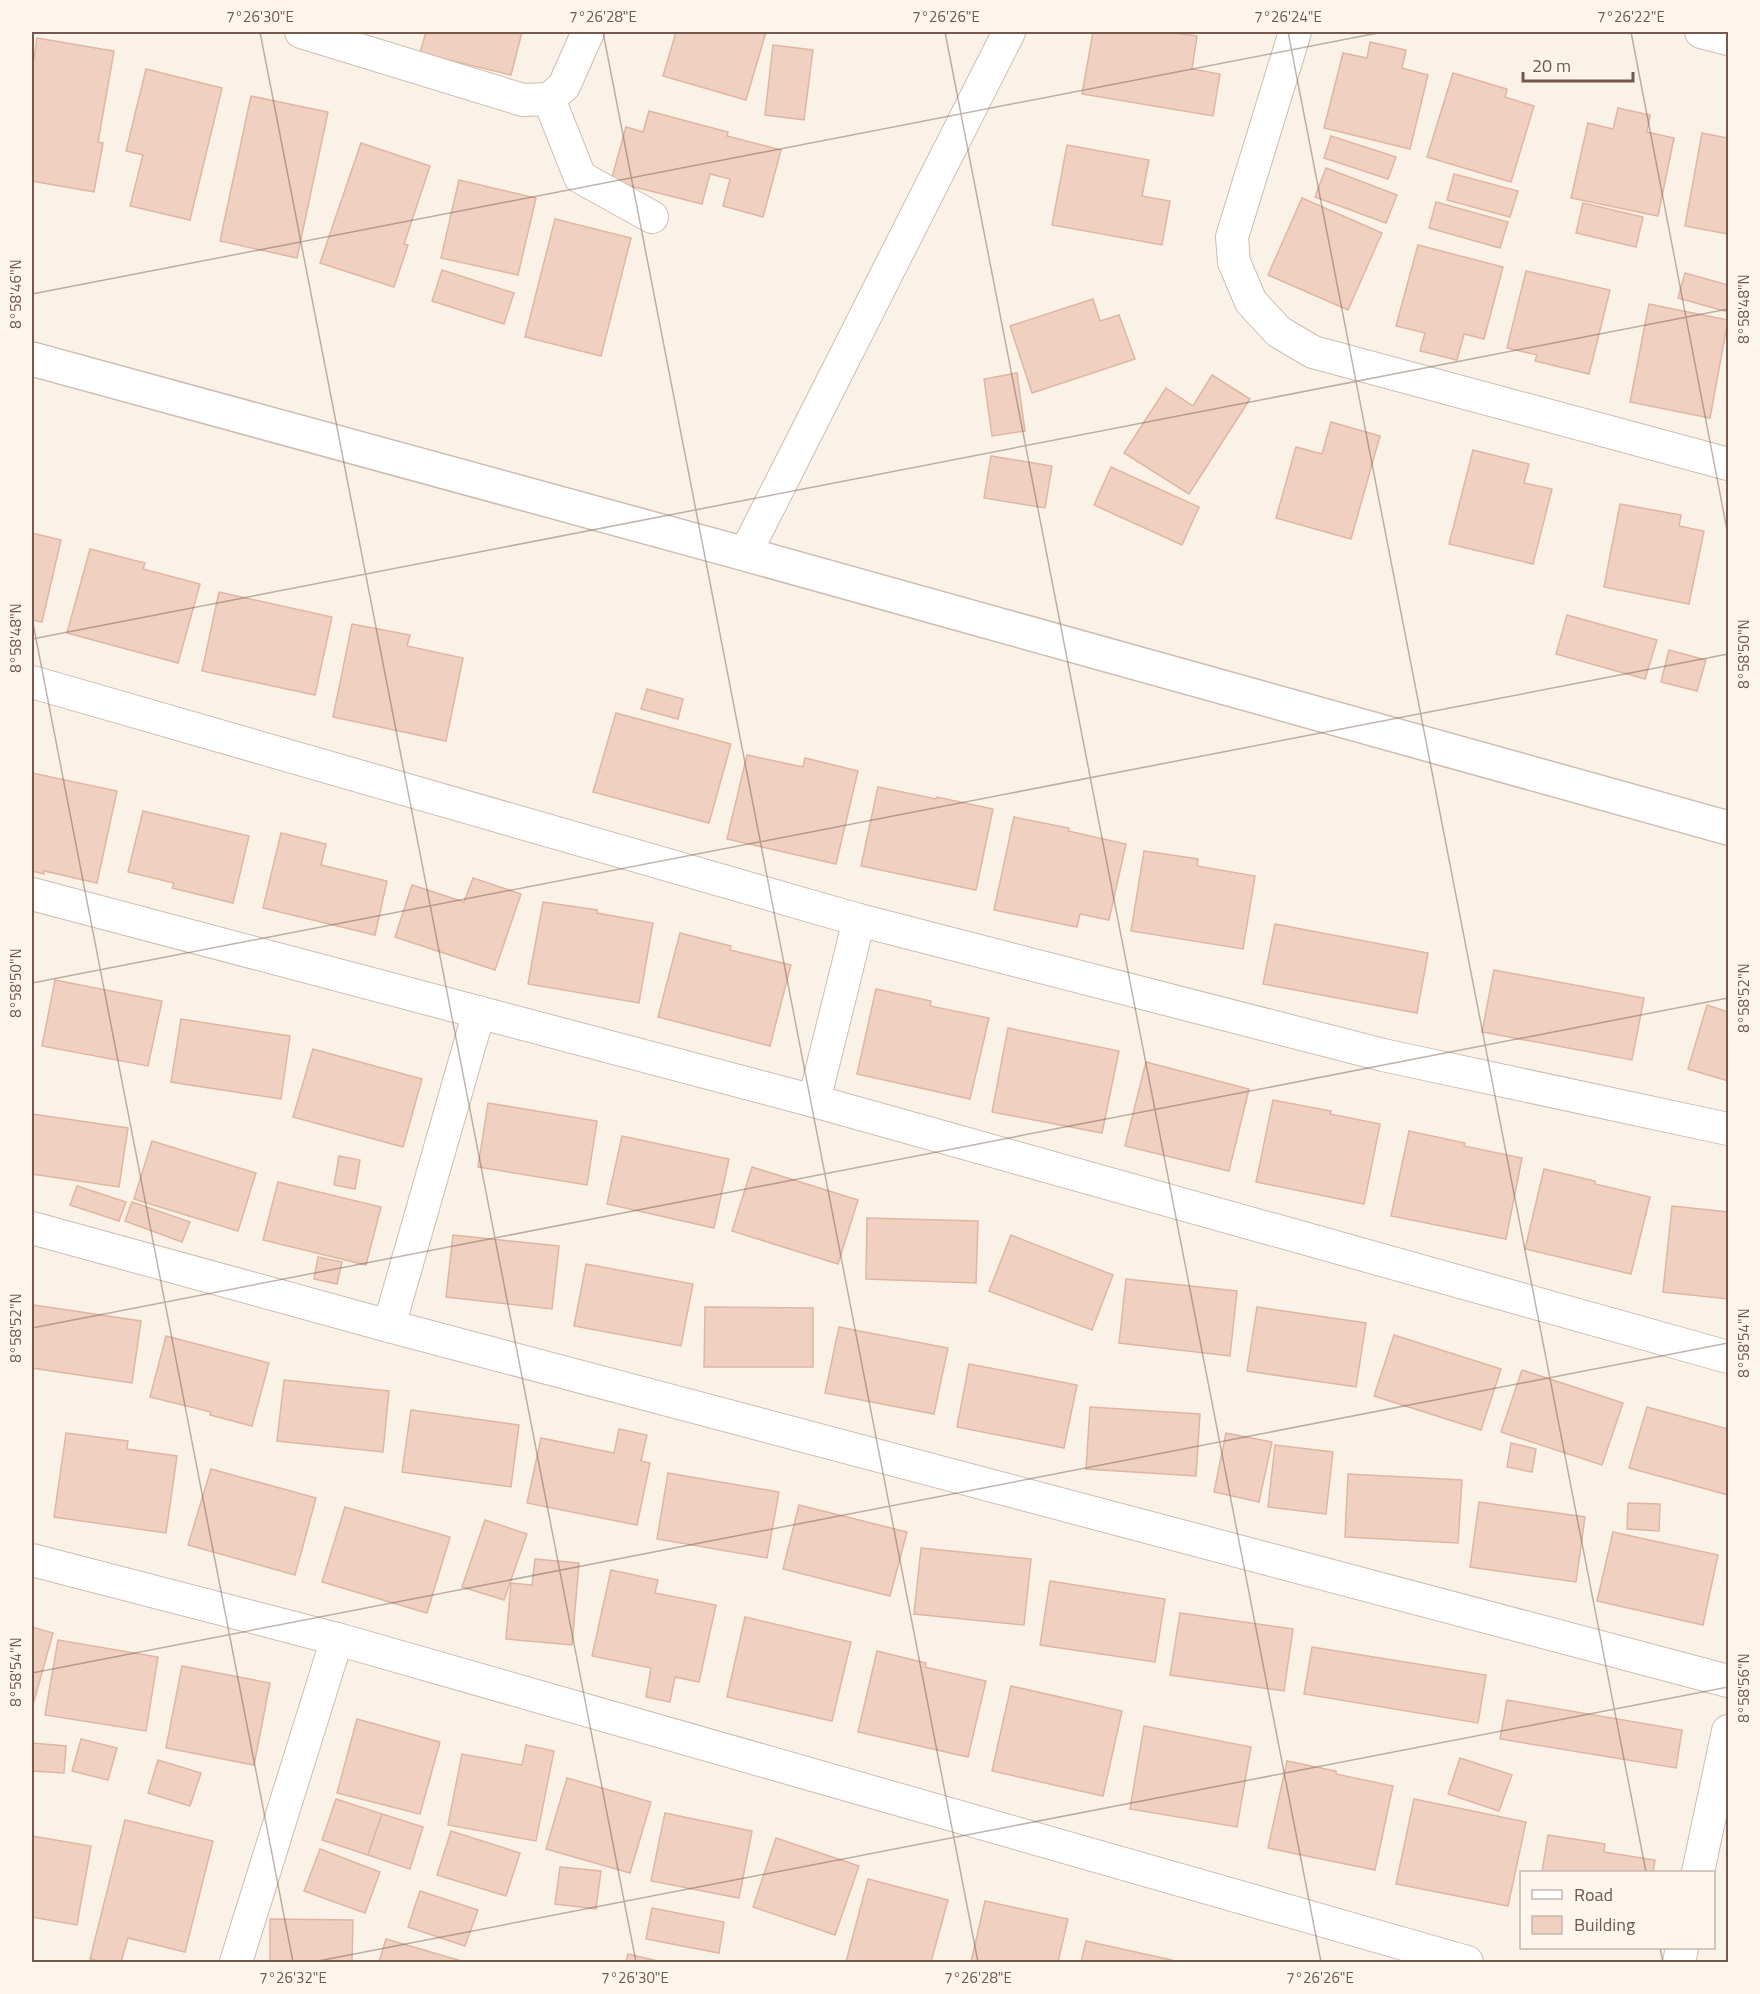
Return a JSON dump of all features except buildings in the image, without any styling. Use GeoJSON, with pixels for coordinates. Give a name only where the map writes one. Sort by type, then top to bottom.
{"type":"FeatureCollection","features":[{"type":"Feature","properties":{"kind":"street"},"geometry":{"type":"LineString","coordinates":[[301,32],[522,100],[549,99],[564,86],[588,32]]}},
{"type":"Feature","properties":{"kind":"street"},"geometry":{"type":"LineString","coordinates":[[745,554],[1010,32]]}},
{"type":"Feature","properties":{"kind":"street"},"geometry":{"type":"LineString","coordinates":[[1295,32],[1232,237],[1233,262],[1251,302],[1279,332],[1313,352],[1728,464]]}},
{"type":"Feature","properties":{"kind":"street"},"geometry":{"type":"LineString","coordinates":[[1701,32],[1728,39]]}},
{"type":"Feature","properties":{"kind":"street"},"geometry":{"type":"LineString","coordinates":[[549,99],[580,177],[652,217]]}},
{"type":"Feature","properties":{"kind":"street"},"geometry":{"type":"LineString","coordinates":[[32,359],[745,554],[1728,828]]}},
{"type":"Feature","properties":{"kind":"street"},"geometry":{"type":"LineString","coordinates":[[32,682],[859,920],[1383,1055],[1728,1129]]}},
{"type":"Feature","properties":{"kind":"street"},"geometry":{"type":"LineString","coordinates":[[32,894],[814,1101],[1728,1357]]}},
{"type":"Feature","properties":{"kind":"street"},"geometry":{"type":"LineString","coordinates":[[814,1101],[859,920]]}},
{"type":"Feature","properties":{"kind":"street"},"geometry":{"type":"LineString","coordinates":[[389,1326],[479,1012]]}},
{"type":"Feature","properties":{"kind":"street"},"geometry":{"type":"LineString","coordinates":[[32,1228],[389,1326],[1728,1681]]}},
{"type":"Feature","properties":{"kind":"street"},"geometry":{"type":"LineString","coordinates":[[32,1560],[337,1640],[1467,1962]]}},
{"type":"Feature","properties":{"kind":"street"},"geometry":{"type":"LineString","coordinates":[[236,1962],[337,1640]]}},
{"type":"Feature","properties":{"kind":"street"},"geometry":{"type":"LineString","coordinates":[[1698,1871],[1728,1731]]}}]}
